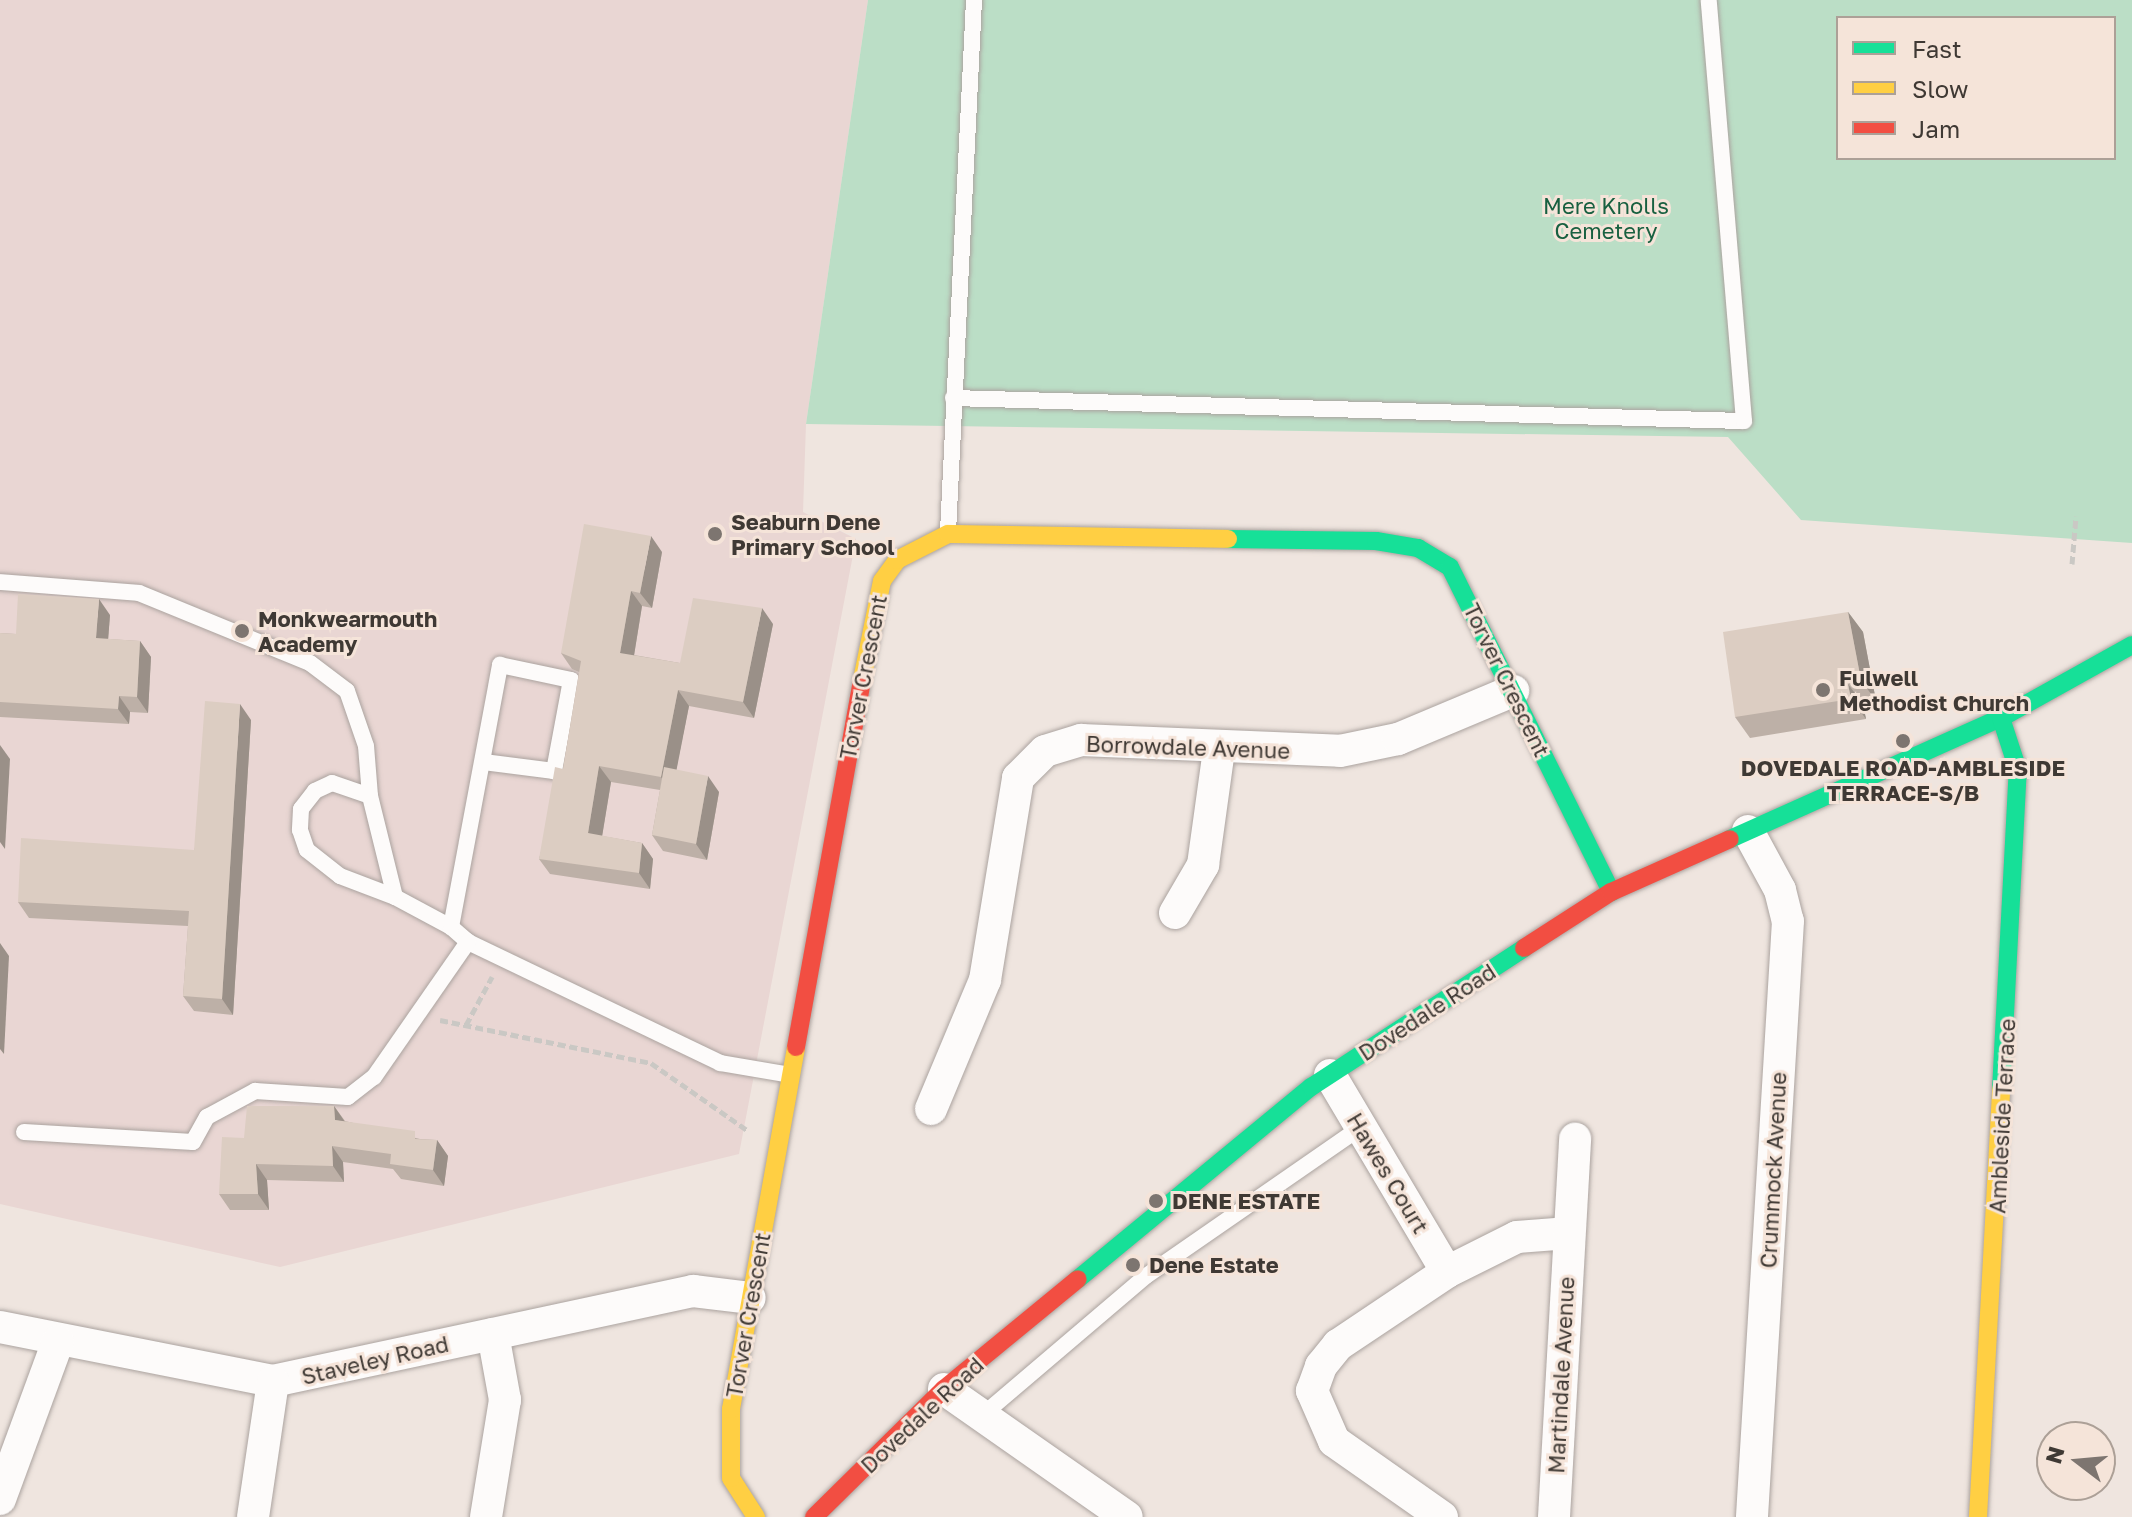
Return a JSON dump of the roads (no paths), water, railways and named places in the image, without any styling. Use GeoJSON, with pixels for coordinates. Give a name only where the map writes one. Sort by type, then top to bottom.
{"type":"FeatureCollection","features":[{"type":"Feature","properties":{"kind":"street","name":"Torver Crescent"},"geometry":{"type":"LineString","coordinates":[[756,1517],[731,1478],[728,1441],[750,1298],[882,581],[897,560],[948,534],[1376,541],[1418,548],[1450,567],[1611,892]]}},
{"type":"Feature","properties":{"kind":"street","name":"Dovedale Road"},"geometry":{"type":"LineString","coordinates":[[814,1517],[944,1389],[1330,1075],[1611,892],[2001,718],[2132,645]]}},
{"type":"Feature","properties":{"kind":"street","name":"Borrowdale Avenue"},"geometry":{"type":"LineString","coordinates":[[931,1109],[985,980],[1018,778],[1045,751],[1081,740],[1219,750],[1340,751],[1398,739],[1513,691]]}},
{"type":"Feature","properties":{"kind":"street","name":"Ambleside Terrace"},"geometry":{"type":"LineString","coordinates":[[1978,1517],[2018,770],[2001,718]]}},
{"type":"Feature","properties":{"kind":"street"},"geometry":{"type":"LineString","coordinates":[[1175,913],[1203,865],[1219,750]]}},
{"type":"Feature","properties":{"kind":"street","name":"Crummock Avenue"},"geometry":{"type":"LineString","coordinates":[[1748,831],[1780,890],[1788,921],[1752,1517]]}},
{"type":"Feature","properties":{"kind":"street","name":"Hawes Court"},"geometry":{"type":"LineString","coordinates":[[1330,1075],[1447,1272]]}},
{"type":"Feature","properties":{"kind":"street","name":"Martindale Avenue"},"geometry":{"type":"LineString","coordinates":[[1554,1517],[1575,1139]]}},
{"type":"Feature","properties":{"kind":"street"},"geometry":{"type":"LineString","coordinates":[[1442,1517],[1334,1441],[1312,1391],[1321,1366],[1338,1345],[1447,1272],[1517,1237],[1569,1233]]}},
{"type":"Feature","properties":{"kind":"street","name":"Staveley Road"},"geometry":{"type":"LineString","coordinates":[[0,1327],[58,1341],[273,1381],[693,1291],[750,1298]]}},
{"type":"Feature","properties":{"kind":"street"},"geometry":{"type":"LineString","coordinates":[[486,1517],[505,1400],[493,1334]]}},
{"type":"Feature","properties":{"kind":"street"},"geometry":{"type":"LineString","coordinates":[[0,1499],[58,1341]]}},
{"type":"Feature","properties":{"kind":"street"},"geometry":{"type":"LineString","coordinates":[[253,1517],[273,1381]]}},
{"type":"Feature","properties":{"kind":"street"},"geometry":{"type":"LineString","coordinates":[[944,1389],[985,1413],[1127,1517]]}},
{"type":"Feature","properties":{"kind":"lane"},"geometry":{"type":"LineString","coordinates":[[948,534],[974,0]]}},
{"type":"Feature","properties":{"kind":"lane"},"geometry":{"type":"LineString","coordinates":[[953,398],[1744,421],[1709,0]]}},
{"type":"Feature","properties":{"kind":"lane"},"geometry":{"type":"LineString","coordinates":[[0,582],[139,593],[310,663],[347,691],[366,746],[370,796],[395,897]]}},
{"type":"Feature","properties":{"kind":"lane"},"geometry":{"type":"LineString","coordinates":[[451,927],[500,665],[571,680],[554,771],[484,762]]}},
{"type":"Feature","properties":{"kind":"lane"},"geometry":{"type":"LineString","coordinates":[[370,796],[332,783],[315,791],[301,809],[300,830],[307,850],[340,876],[395,897],[451,927],[468,942],[503,956],[720,1063],[791,1075]]}},
{"type":"Feature","properties":{"kind":"lane"},"geometry":{"type":"LineString","coordinates":[[24,1132],[193,1142],[207,1117],[255,1091],[348,1097],[374,1077],[468,942]]}},
{"type":"Feature","properties":{"kind":"lane"},"geometry":{"type":"LineString","coordinates":[[985,1413],[1146,1276],[1361,1127]]}},
{"type":"Feature","properties":{"kind":"place","name":"Seaburn Dene Primary School"},"geometry":{"type":"Point","coordinates":[715,534]}},
{"type":"Feature","properties":{"kind":"place","name":"Monkwearmouth Academy"},"geometry":{"type":"Point","coordinates":[242,631]}},
{"type":"Feature","properties":{"kind":"place","name":"Fulwell Methodist Church"},"geometry":{"type":"Point","coordinates":[1823,690]}},
{"type":"Feature","properties":{"kind":"place","name":"DOVEDALE ROAD-AMBLESIDE TERRACE-S/B"},"geometry":{"type":"Point","coordinates":[1903,741]}},
{"type":"Feature","properties":{"kind":"place","name":"DENE ESTATE"},"geometry":{"type":"Point","coordinates":[1156,1201]}},
{"type":"Feature","properties":{"kind":"place","name":"Dene Estate"},"geometry":{"type":"Point","coordinates":[1133,1265]}},
{"type":"Feature","properties":{"kind":"park label","name":"Mere Knolls Cemetery"},"geometry":{"type":"Point","coordinates":[1606,218]}}]}
